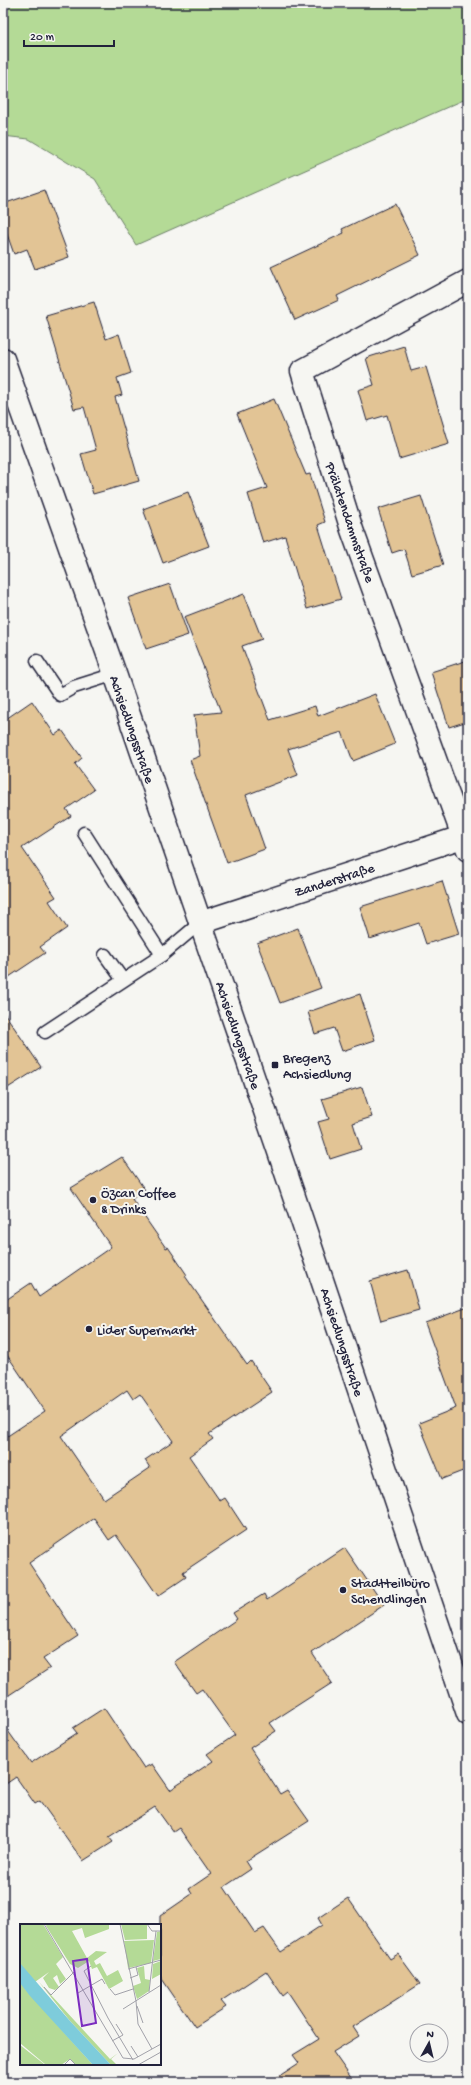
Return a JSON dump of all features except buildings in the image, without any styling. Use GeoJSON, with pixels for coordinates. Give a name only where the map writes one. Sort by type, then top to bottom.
{"type":"FeatureCollection","features":[{"type":"Feature","properties":{"kind":"street","name":"Prälatendammstraße"},"geometry":{"type":"LineString","coordinates":[[467,840],[352,530],[302,371],[468,280]]}},
{"type":"Feature","properties":{"kind":"street","name":"Achsiedlungsstraße"},"geometry":{"type":"LineString","coordinates":[[3,361],[115,674],[305,1227],[468,1714]]}},
{"type":"Feature","properties":{"kind":"street","name":"Zanderstraße"},"geometry":{"type":"LineString","coordinates":[[200,923],[467,840]]}},
{"type":"Feature","properties":{"kind":"lane"},"geometry":{"type":"LineString","coordinates":[[37,661],[60,695],[74,687],[115,674]]}},
{"type":"Feature","properties":{"kind":"lane"},"geometry":{"type":"LineString","coordinates":[[84,834],[162,955]]}},
{"type":"Feature","properties":{"kind":"lane"},"geometry":{"type":"LineString","coordinates":[[45,1032],[162,955],[200,923]]}},
{"type":"Feature","properties":{"kind":"lane"},"geometry":{"type":"LineString","coordinates":[[105,954],[123,980]]}},
{"type":"Feature","properties":{"kind":"green space"},"geometry":{"type":"Polygon","coordinates":[[[3,3],[468,3],[468,98],[136,245],[95,179],[29,139],[3,136],[3,3]]]}},
{"type":"Feature","properties":{"kind":"place","name":"Bregenz Achsiedlung"},"geometry":{"type":"Point","coordinates":[275,1065]}},
{"type":"Feature","properties":{"kind":"place","name":"Özcan Coffee & Drinks"},"geometry":{"type":"Point","coordinates":[93,1200]}},
{"type":"Feature","properties":{"kind":"place","name":"Lider Supermarkt"},"geometry":{"type":"Point","coordinates":[89,1329]}},
{"type":"Feature","properties":{"kind":"place","name":"Stadtteilbüro Schendlingen"},"geometry":{"type":"Point","coordinates":[343,1590]}}]}
